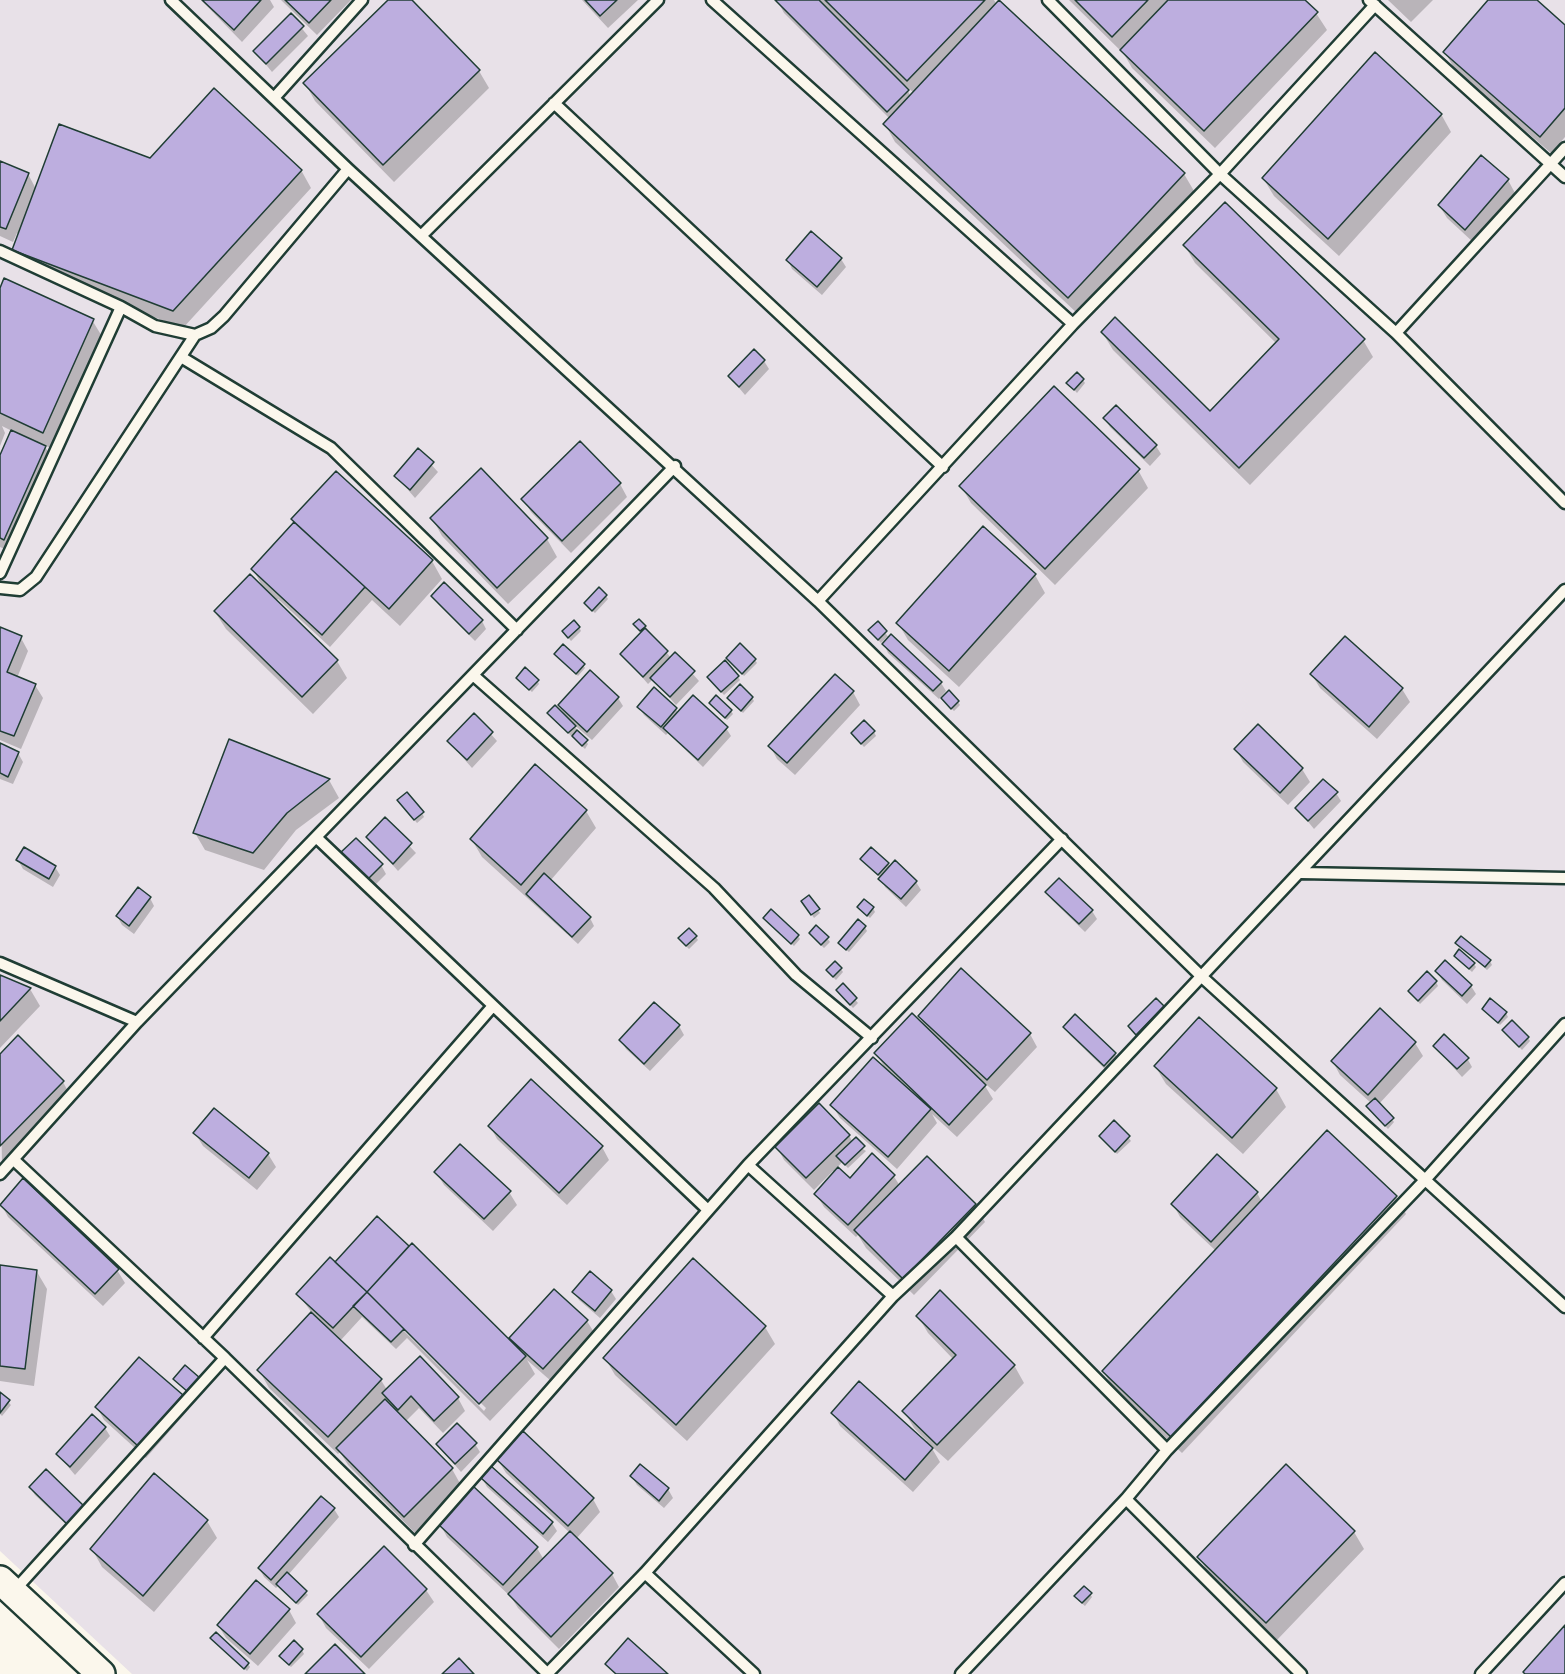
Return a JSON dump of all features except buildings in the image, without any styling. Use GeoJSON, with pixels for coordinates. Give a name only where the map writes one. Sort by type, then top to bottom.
{"type":"FeatureCollection","features":[{"type":"Feature","properties":{"kind":"street"},"geometry":{"type":"LineString","coordinates":[[6,1586],[101,1674]]}},
{"type":"Feature","properties":{"kind":"lane"},"geometry":{"type":"LineString","coordinates":[[171,0],[348,169],[675,466],[818,601],[1202,977],[1565,1307]]}},
{"type":"Feature","properties":{"kind":"lane"},"geometry":{"type":"LineString","coordinates":[[274,98],[362,0]]}},
{"type":"Feature","properties":{"kind":"lane"},"geometry":{"type":"LineString","coordinates":[[422,236],[658,0]]}},
{"type":"Feature","properties":{"kind":"lane"},"geometry":{"type":"LineString","coordinates":[[712,0],[1073,324]]}},
{"type":"Feature","properties":{"kind":"lane"},"geometry":{"type":"LineString","coordinates":[[1048,0],[1220,174],[1396,333],[1565,503]]}},
{"type":"Feature","properties":{"kind":"lane"},"geometry":{"type":"LineString","coordinates":[[818,601],[1073,324],[1220,174],[1372,3],[1565,177]]}},
{"type":"Feature","properties":{"kind":"lane"},"geometry":{"type":"LineString","coordinates":[[554,103],[943,466]]}},
{"type":"Feature","properties":{"kind":"lane"},"geometry":{"type":"LineString","coordinates":[[1396,333],[1565,148]]}},
{"type":"Feature","properties":{"kind":"lane"},"geometry":{"type":"LineString","coordinates":[[0,588],[20,590],[36,577],[195,335],[211,328],[224,316],[348,169]]}},
{"type":"Feature","properties":{"kind":"lane"},"geometry":{"type":"LineString","coordinates":[[0,251],[121,307],[155,326],[195,335]]}},
{"type":"Feature","properties":{"kind":"lane"},"geometry":{"type":"LineString","coordinates":[[0,573],[121,307]]}},
{"type":"Feature","properties":{"kind":"lane"},"geometry":{"type":"LineString","coordinates":[[181,357],[331,448],[517,630]]}},
{"type":"Feature","properties":{"kind":"lane"},"geometry":{"type":"LineString","coordinates":[[0,1174],[137,1022],[675,466]]}},
{"type":"Feature","properties":{"kind":"lane"},"geometry":{"type":"LineString","coordinates":[[14,1160],[225,1358],[547,1674],[645,1573],[893,1296],[956,1237],[1565,590]]}},
{"type":"Feature","properties":{"kind":"lane"},"geometry":{"type":"LineString","coordinates":[[473,675],[714,888],[796,975],[872,1038]]}},
{"type":"Feature","properties":{"kind":"lane"},"geometry":{"type":"LineString","coordinates":[[317,838],[492,1007],[708,1210]]}},
{"type":"Feature","properties":{"kind":"lane"},"geometry":{"type":"LineString","coordinates":[[414,1545],[748,1165],[1062,839]]}},
{"type":"Feature","properties":{"kind":"lane"},"geometry":{"type":"LineString","coordinates":[[1300,873],[1565,878]]}},
{"type":"Feature","properties":{"kind":"lane"},"geometry":{"type":"LineString","coordinates":[[0,963],[137,1022]]}},
{"type":"Feature","properties":{"kind":"lane"},"geometry":{"type":"LineString","coordinates":[[203,1338],[492,1007]]}},
{"type":"Feature","properties":{"kind":"lane"},"geometry":{"type":"LineString","coordinates":[[961,1674],[1126,1499],[1167,1450],[1425,1180],[1565,1024]]}},
{"type":"Feature","properties":{"kind":"lane"},"geometry":{"type":"LineString","coordinates":[[748,1165],[893,1296]]}},
{"type":"Feature","properties":{"kind":"lane"},"geometry":{"type":"LineString","coordinates":[[956,1237],[1167,1450]]}},
{"type":"Feature","properties":{"kind":"lane"},"geometry":{"type":"LineString","coordinates":[[6,1586],[225,1358]]}},
{"type":"Feature","properties":{"kind":"lane"},"geometry":{"type":"LineString","coordinates":[[1126,1499],[1301,1674]]}},
{"type":"Feature","properties":{"kind":"lane"},"geometry":{"type":"LineString","coordinates":[[645,1573],[754,1674]]}},
{"type":"Feature","properties":{"kind":"lane"},"geometry":{"type":"LineString","coordinates":[[1481,1674],[1565,1583]]}},
{"type":"Feature","properties":{"kind":"shaded area"},"geometry":{"type":"Polygon","coordinates":[[[0,0],[1565,0],[1565,1674],[132,1674],[0,1551],[0,0]]]}}]}
